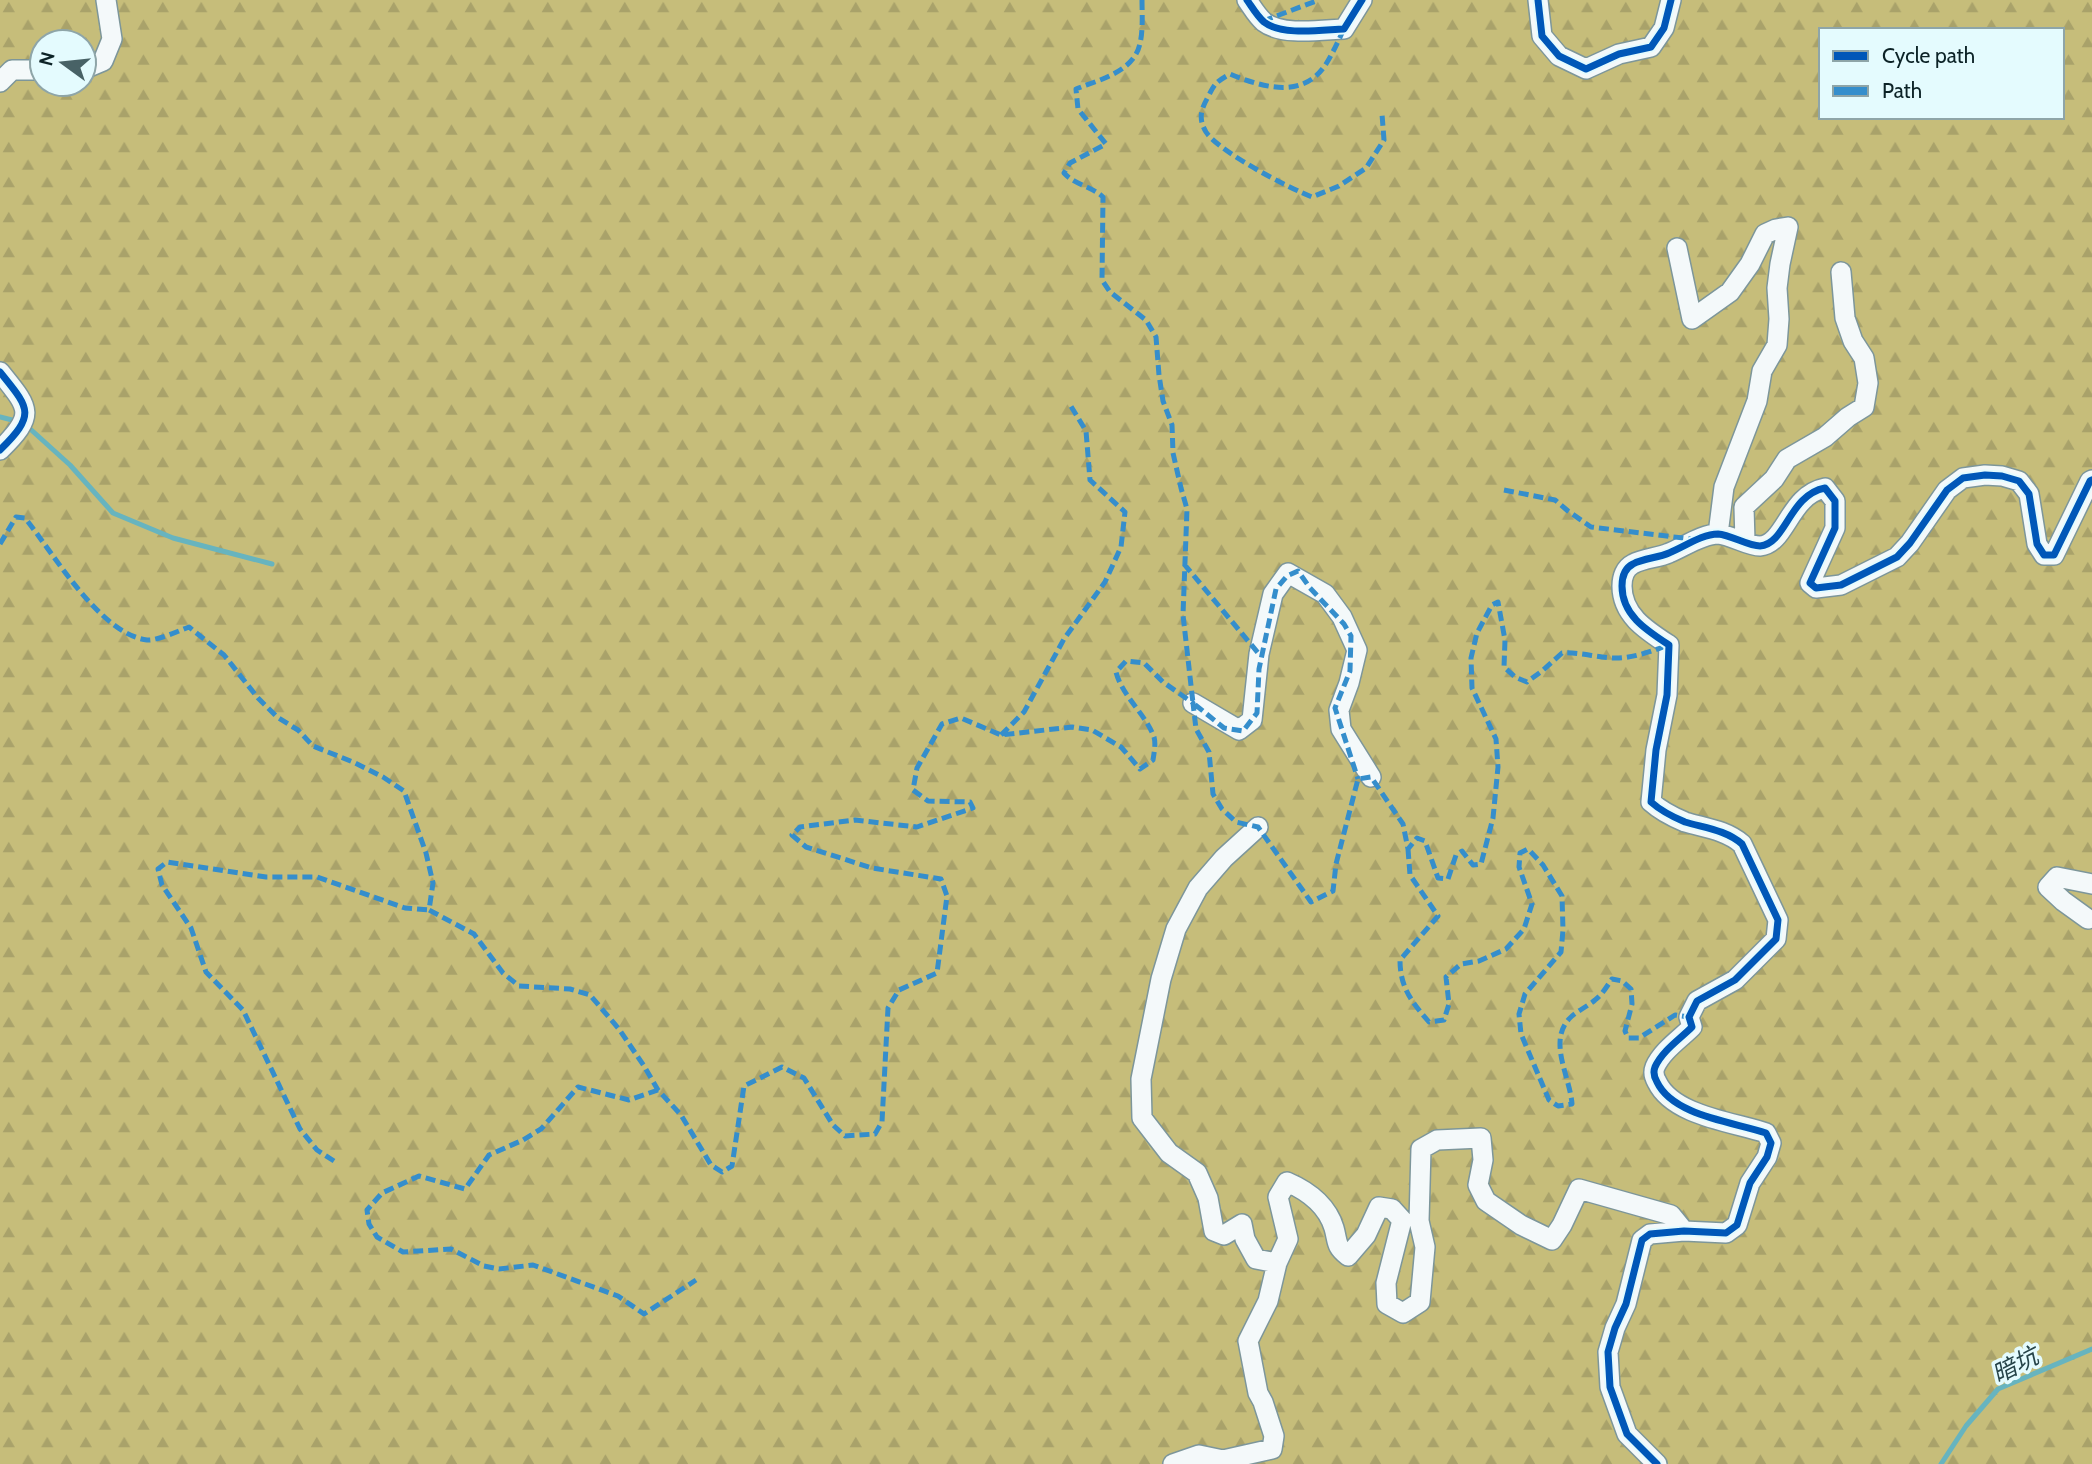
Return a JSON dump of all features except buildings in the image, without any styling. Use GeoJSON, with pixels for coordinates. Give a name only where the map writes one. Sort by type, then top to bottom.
{"type":"FeatureCollection","features":[{"type":"Feature","properties":{"kind":"street"},"geometry":{"type":"LineString","coordinates":[[98,63],[103,61],[112,39],[106,0]]}},
{"type":"Feature","properties":{"kind":"street"},"geometry":{"type":"LineString","coordinates":[[1247,0],[1263,21],[1278,30],[1345,29],[1362,0]]}},
{"type":"Feature","properties":{"kind":"street"},"geometry":{"type":"LineString","coordinates":[[1538,0],[1542,36],[1559,56],[1586,69],[1619,54],[1651,47],[1664,28],[1671,0]]}},
{"type":"Feature","properties":{"kind":"street"},"geometry":{"type":"LineString","coordinates":[[0,82],[12,70],[28,70]]}},
{"type":"Feature","properties":{"kind":"street"},"geometry":{"type":"LineString","coordinates":[[1677,248],[1692,319],[1730,292],[1751,264],[1765,234],[1788,227],[1777,288],[1777,345],[1762,372],[1757,401],[1724,486],[1718,534]]}},
{"type":"Feature","properties":{"kind":"street"},"geometry":{"type":"LineString","coordinates":[[1745,541],[1744,507],[1774,479],[1787,459],[1825,437],[1864,407],[1868,383],[1864,358],[1853,341],[1845,318],[1841,272]]}},
{"type":"Feature","properties":{"kind":"street"},"geometry":{"type":"LineString","coordinates":[[0,372],[24,402],[26,417],[15,435],[0,450]]}},
{"type":"Feature","properties":{"kind":"street"},"geometry":{"type":"LineString","coordinates":[[1657,1464],[1627,1434],[1610,1387],[1608,1352],[1626,1304],[1642,1240],[1650,1234],[1684,1231],[1726,1233],[1737,1225],[1751,1183],[1767,1157],[1771,1143],[1766,1133],[1719,1121],[1675,1103],[1663,1093],[1655,1079],[1654,1069],[1692,1027],[1689,1017],[1697,1001],[1735,980],[1776,939],[1778,920],[1742,844],[1732,835],[1683,821],[1661,811],[1651,802],[1656,750],[1667,695],[1669,645],[1634,619],[1622,597],[1622,576],[1632,564],[1667,555],[1718,534],[1759,546],[1775,539],[1799,502],[1813,491],[1825,488],[1835,501],[1835,528],[1810,583],[1816,588],[1841,585],[1897,557],[1948,490],[1963,478],[1985,475],[2019,481],[2029,494],[2037,544],[2043,555],[2054,555],[2092,480]]}},
{"type":"Feature","properties":{"kind":"street"},"geometry":{"type":"LineString","coordinates":[[1193,703],[1239,730],[1252,720],[1259,654],[1270,606],[1273,594],[1288,573],[1325,594],[1342,617],[1357,650],[1339,710],[1341,729],[1371,777]]}},
{"type":"Feature","properties":{"kind":"street"},"geometry":{"type":"LineString","coordinates":[[1258,827],[1224,858],[1198,888],[1176,929],[1161,979],[1143,1065],[1142,1118],[1169,1153],[1197,1174],[1208,1198],[1214,1231],[1224,1235],[1242,1224],[1245,1239],[1256,1259],[1277,1263]]}},
{"type":"Feature","properties":{"kind":"street"},"geometry":{"type":"LineString","coordinates":[[2088,919],[2048,887],[2057,877],[2092,884]]}},
{"type":"Feature","properties":{"kind":"street"},"geometry":{"type":"LineString","coordinates":[[1173,1464],[1199,1455],[1223,1460],[1272,1449],[1274,1436],[1264,1402],[1258,1393],[1248,1341],[1268,1301],[1277,1263],[1288,1239],[1278,1197],[1287,1182],[1306,1189],[1329,1215],[1338,1248],[1348,1256],[1366,1235],[1378,1207],[1392,1209],[1402,1220],[1386,1283],[1387,1304],[1403,1313],[1420,1302],[1425,1247],[1419,1221],[1421,1149],[1437,1140],[1481,1138],[1483,1160],[1478,1185],[1486,1200],[1521,1225],[1552,1240],[1579,1189],[1671,1215],[1684,1231]]}},
{"type":"Feature","properties":{"kind":"green space"},"geometry":{"type":"Polygon","coordinates":[[[0,0],[2092,0],[2092,1464],[0,1464],[0,0]]]}},
{"type":"Feature","properties":{"kind":"waterway"},"geometry":{"type":"LineString","coordinates":[[0,417],[16,421]]}},
{"type":"Feature","properties":{"kind":"waterway"},"geometry":{"type":"LineString","coordinates":[[28,427],[70,465],[113,513],[173,538],[272,564]]}},
{"type":"Feature","properties":{"kind":"waterway","name":"暗坑"},"geometry":{"type":"LineString","coordinates":[[1941,1464],[1966,1426],[1998,1389],[2092,1349]]}},
{"type":"Feature","properties":{"kind":"marked path"},"geometry":{"type":"LineString","coordinates":[[1142,0],[1139,49],[1131,61],[1109,76],[1076,89],[1078,109],[1106,144],[1070,163],[1064,173],[1103,197],[1102,280],[1110,292],[1146,320],[1156,337],[1163,401],[1172,425],[1173,453],[1187,509],[1183,615],[1193,703],[1224,728],[1243,731],[1257,713],[1259,669],[1276,589],[1287,576],[1298,571],[1344,624],[1351,636],[1350,671],[1335,708],[1358,779]]}},
{"type":"Feature","properties":{"kind":"marked path"},"geometry":{"type":"LineString","coordinates":[[1263,21],[1319,0]]}},
{"type":"Feature","properties":{"kind":"marked path"},"geometry":{"type":"LineString","coordinates":[[1344,29],[1326,64],[1306,83],[1268,86],[1230,74],[1222,79],[1214,86],[1201,114],[1206,132],[1239,159],[1312,197],[1339,186],[1366,168],[1384,140],[1382,114]]}},
{"type":"Feature","properties":{"kind":"marked path"},"geometry":{"type":"LineString","coordinates":[[1001,735],[1024,712],[1064,639],[1105,582],[1121,547],[1125,512],[1090,480],[1086,431],[1069,403]]}},
{"type":"Feature","properties":{"kind":"marked path"},"geometry":{"type":"LineString","coordinates":[[1504,490],[1555,500],[1591,527],[1691,539]]}},
{"type":"Feature","properties":{"kind":"marked path"},"geometry":{"type":"LineString","coordinates":[[0,544],[16,517],[25,518],[79,590],[112,623],[129,635],[147,640],[189,627],[224,655],[258,698],[277,717],[298,730],[313,746],[353,762],[404,791],[426,853],[433,883],[429,910],[474,934],[503,973],[519,986],[570,989],[590,995],[619,1029],[658,1090],[681,1115],[711,1165],[722,1172],[732,1166],[744,1086],[782,1067],[804,1078],[833,1125],[845,1136],[875,1134],[882,1122],[888,1008],[899,990],[937,973],[947,896],[941,879],[872,868],[806,847],[792,835],[800,827],[855,820],[917,827],[973,808],[970,802],[928,801],[913,790],[917,768],[942,724],[961,718],[1001,735],[1072,727],[1092,730],[1121,747],[1140,769],[1153,760],[1154,737],[1123,689],[1116,672],[1126,661],[1144,663],[1163,682],[1193,703],[1196,729],[1209,752],[1213,794],[1222,809],[1236,822],[1258,827],[1311,902],[1333,891],[1336,864],[1358,779],[1371,777],[1403,824],[1408,849],[1417,838],[1425,841],[1438,878],[1448,879],[1456,855],[1462,851],[1473,865],[1481,864],[1493,818],[1498,767],[1496,739],[1472,688],[1471,658],[1477,633],[1492,605],[1498,602],[1505,640],[1504,667],[1515,677],[1527,682],[1562,653],[1620,658],[1669,645]]}},
{"type":"Feature","properties":{"kind":"marked path"},"geometry":{"type":"LineString","coordinates":[[1184,564],[1259,654]]}},
{"type":"Feature","properties":{"kind":"marked path"},"geometry":{"type":"LineString","coordinates":[[1408,849],[1410,875],[1438,916],[1400,960],[1402,979],[1408,994],[1429,1022],[1444,1020],[1449,1004],[1446,977],[1461,964],[1479,961],[1506,949],[1524,929],[1532,904],[1519,867],[1520,853],[1528,849],[1543,865],[1562,896],[1561,952],[1525,994],[1519,1014],[1521,1034],[1549,1100],[1558,1106],[1572,1104],[1560,1047],[1564,1025],[1598,998],[1612,979],[1622,981],[1631,989],[1632,1004],[1625,1031],[1628,1038],[1639,1038],[1675,1015],[1689,1017]]}},
{"type":"Feature","properties":{"kind":"marked path"},"geometry":{"type":"LineString","coordinates":[[334,1161],[317,1150],[300,1129],[243,1010],[206,972],[191,928],[162,885],[158,869],[167,862],[266,877],[317,877],[405,908],[429,910]]}},
{"type":"Feature","properties":{"kind":"marked path"},"geometry":{"type":"LineString","coordinates":[[658,1090],[629,1100],[578,1087],[541,1129],[489,1155],[465,1189],[419,1176],[382,1193],[367,1210],[369,1224],[377,1237],[403,1252],[451,1249],[484,1266],[499,1269],[533,1265],[618,1296],[644,1314],[696,1280]]}},
{"type":"Feature","properties":{"kind":"cycle path"},"geometry":{"type":"LineString","coordinates":[[1247,0],[1261,20],[1291,31],[1344,29],[1362,0]]}},
{"type":"Feature","properties":{"kind":"cycle path"},"geometry":{"type":"LineString","coordinates":[[1538,0],[1542,36],[1559,56],[1586,69],[1619,54],[1651,47],[1664,28],[1671,0]]}},
{"type":"Feature","properties":{"kind":"cycle path"},"geometry":{"type":"LineString","coordinates":[[0,372],[17,394],[25,411],[20,428],[0,450]]}},
{"type":"Feature","properties":{"kind":"cycle path"},"geometry":{"type":"LineString","coordinates":[[1657,1464],[1627,1434],[1610,1387],[1608,1352],[1626,1304],[1642,1240],[1650,1234],[1684,1231],[1726,1233],[1737,1225],[1750,1183],[1767,1157],[1771,1143],[1766,1133],[1706,1116],[1676,1103],[1665,1094],[1657,1082],[1654,1069],[1667,1050],[1692,1027],[1689,1017],[1697,1001],[1735,980],[1776,939],[1778,920],[1742,844],[1722,832],[1676,818],[1651,802],[1656,750],[1667,695],[1669,645],[1644,627],[1631,613],[1623,596],[1624,573],[1637,562],[1665,555],[1699,538],[1712,535],[1723,535],[1755,546],[1769,543],[1803,500],[1813,492],[1825,488],[1835,501],[1835,528],[1810,583],[1816,588],[1841,585],[1897,557],[1947,490],[1963,478],[1985,475],[2019,481],[2029,494],[2037,544],[2044,555],[2054,555],[2092,480]]}}]}
